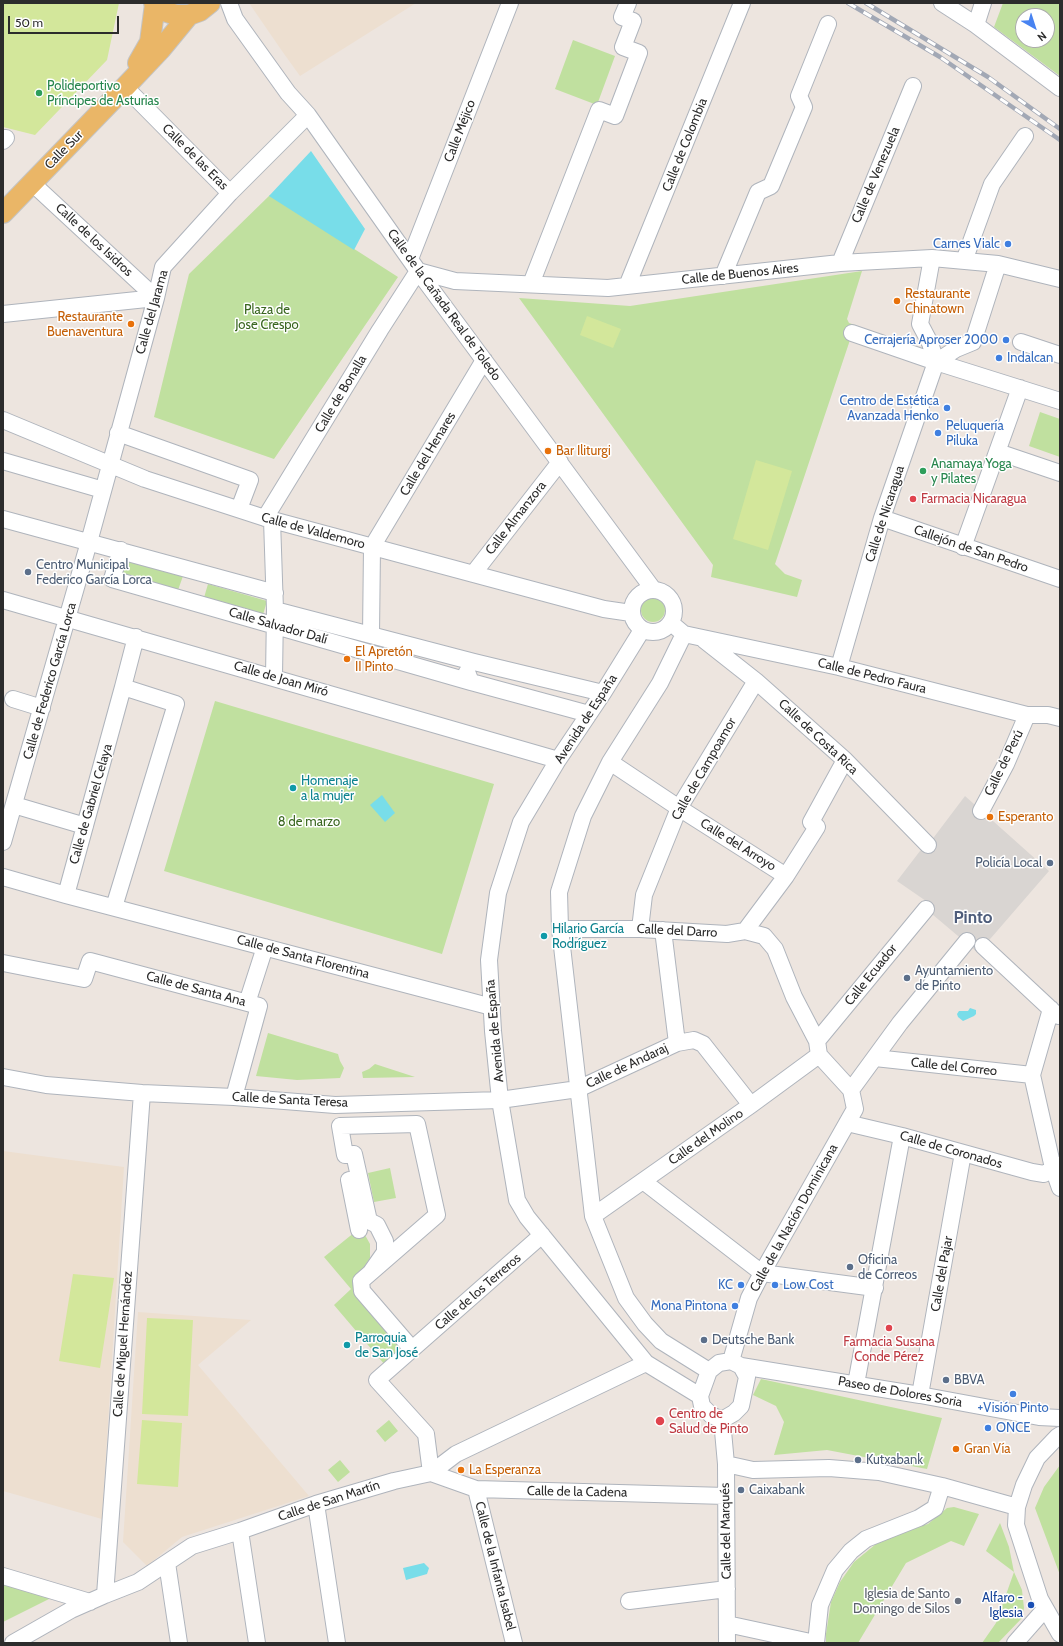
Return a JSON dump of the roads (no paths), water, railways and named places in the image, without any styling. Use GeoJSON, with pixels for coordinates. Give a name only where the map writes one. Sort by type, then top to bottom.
{"type":"FeatureCollection","features":[{"type":"Feature","properties":{"kind":"main road"},"geometry":{"type":"LineString","coordinates":[[154,3],[164,11],[176,15],[189,15],[210,3]]}},
{"type":"Feature","properties":{"kind":"main road","name":"Calle Sur"},"geometry":{"type":"LineString","coordinates":[[125,87],[150,42],[154,3]]}},
{"type":"Feature","properties":{"kind":"main road","name":"Calle Sur"},"geometry":{"type":"LineString","coordinates":[[3,213],[125,87],[189,15]]}},
{"type":"Feature","properties":{"kind":"street","name":"Calle de la Cañada Real de Toledo"},"geometry":{"type":"LineString","coordinates":[[210,3],[235,19]]}},
{"type":"Feature","properties":{"kind":"street","name":"Calle de la Cañada Real de Toledo"},"geometry":{"type":"LineString","coordinates":[[229,3],[235,19],[288,93],[308,116],[414,265],[653,589]]}},
{"type":"Feature","properties":{"kind":"street","name":"Calle Méjico"},"geometry":{"type":"LineString","coordinates":[[414,265],[510,3]]}},
{"type":"Feature","properties":{"kind":"street"},"geometry":{"type":"LineString","coordinates":[[532,284],[599,110],[615,116],[639,53],[623,47],[633,21],[622,17],[628,3]]}},
{"type":"Feature","properties":{"kind":"street","name":"Calle de Colombia"},"geometry":{"type":"LineString","coordinates":[[627,286],[742,3]]}},
{"type":"Feature","properties":{"kind":"street"},"geometry":{"type":"LineString","coordinates":[[942,3],[976,25],[1060,88]]}},
{"type":"Feature","properties":{"kind":"street"},"geometry":{"type":"LineString","coordinates":[[976,25],[983,3]]}},
{"type":"Feature","properties":{"kind":"street"},"geometry":{"type":"LineString","coordinates":[[723,276],[758,192],[771,186],[777,172],[804,107],[799,96],[828,24]]}},
{"type":"Feature","properties":{"kind":"street","name":"Calle de Venezuela"},"geometry":{"type":"LineString","coordinates":[[840,263],[913,86]]}},
{"type":"Feature","properties":{"kind":"street","name":"Calle de las Eras"},"geometry":{"type":"LineString","coordinates":[[125,87],[230,193]]}},
{"type":"Feature","properties":{"kind":"street","name":"Calle del Jarama"},"geometry":{"type":"LineString","coordinates":[[109,465],[156,298],[163,267],[230,193],[308,116]]}},
{"type":"Feature","properties":{"kind":"street"},"geometry":{"type":"LineString","coordinates":[[964,261],[992,184],[1025,136]]}},
{"type":"Feature","properties":{"kind":"street"},"geometry":{"type":"LineString","coordinates":[[3,138],[6,138],[3,141]]}},
{"type":"Feature","properties":{"kind":"street","name":"Calle de los Isidros"},"geometry":{"type":"LineString","coordinates":[[32,183],[156,298]]}},
{"type":"Feature","properties":{"kind":"street","name":"Calle de Buenos Aires"},"geometry":{"type":"LineString","coordinates":[[414,265],[455,281],[608,288],[840,263],[932,258],[998,264],[1060,279]]}},
{"type":"Feature","properties":{"kind":"street"},"geometry":{"type":"LineString","coordinates":[[932,258],[920,324],[930,343],[936,362]]}},
{"type":"Feature","properties":{"kind":"street"},"geometry":{"type":"LineString","coordinates":[[936,362],[956,349],[973,342],[998,264]]}},
{"type":"Feature","properties":{"kind":"street","name":"Calle de Bonalla"},"geometry":{"type":"LineString","coordinates":[[269,519],[380,330],[414,265]]}},
{"type":"Feature","properties":{"kind":"street"},"geometry":{"type":"LineString","coordinates":[[3,314],[156,298]]}},
{"type":"Feature","properties":{"kind":"street"},"geometry":{"type":"LineString","coordinates":[[852,333],[936,362],[1060,401]]}},
{"type":"Feature","properties":{"kind":"street"},"geometry":{"type":"LineString","coordinates":[[1021,342],[1060,355]]}},
{"type":"Feature","properties":{"kind":"street","name":"Calle del Henares"},"geometry":{"type":"LineString","coordinates":[[372,547],[484,360]]}},
{"type":"Feature","properties":{"kind":"street","name":"Calle de Nicaragua"},"geometry":{"type":"LineString","coordinates":[[839,667],[882,518],[936,362]]}},
{"type":"Feature","properties":{"kind":"street"},"geometry":{"type":"LineString","coordinates":[[963,547],[1020,388]]}},
{"type":"Feature","properties":{"kind":"street","name":"Calle de Valdemoro"},"geometry":{"type":"LineString","coordinates":[[3,420],[145,479],[269,519],[604,609],[631,613]]}},
{"type":"Feature","properties":{"kind":"street"},"geometry":{"type":"LineString","coordinates":[[118,433],[250,480],[239,509]]}},
{"type":"Feature","properties":{"kind":"street"},"geometry":{"type":"LineString","coordinates":[[998,452],[1060,473]]}},
{"type":"Feature","properties":{"kind":"street"},"geometry":{"type":"LineString","coordinates":[[3,461],[103,490]]}},
{"type":"Feature","properties":{"kind":"street","name":"Calle Almanzora"},"geometry":{"type":"LineString","coordinates":[[473,574],[560,462]]}},
{"type":"Feature","properties":{"kind":"street","name":"Calle de Federico García Lorca"},"geometry":{"type":"LineString","coordinates":[[3,842],[11,800],[42,708],[109,465]]}},
{"type":"Feature","properties":{"kind":"street","name":"Callejón de San Pedro"},"geometry":{"type":"LineString","coordinates":[[882,518],[1060,579]]}},
{"type":"Feature","properties":{"kind":"street"},"geometry":{"type":"LineString","coordinates":[[3,519],[274,593]]}},
{"type":"Feature","properties":{"kind":"street"},"geometry":{"type":"LineString","coordinates":[[269,519],[275,618],[274,677]]}},
{"type":"Feature","properties":{"kind":"street"},"geometry":{"type":"LineString","coordinates":[[371,635],[372,547]]}},
{"type":"Feature","properties":{"kind":"street","name":"Calle Salvador Dalí"},"geometry":{"type":"LineString","coordinates":[[120,550],[112,579],[275,618],[371,635],[461,659],[603,693]]}},
{"type":"Feature","properties":{"kind":"street"},"geometry":{"type":"LineString","coordinates":[[653,589],[663,592],[669,597],[674,604],[675,611],[671,623],[666,629],[657,632],[642,630],[634,621],[631,613],[632,605],[639,594],[653,589]]}},
{"type":"Feature","properties":{"kind":"street","name":"Calle de Joan Miró"},"geometry":{"type":"LineString","coordinates":[[3,600],[558,760]]}},
{"type":"Feature","properties":{"kind":"street","name":"Calle Salvador Dalí"},"geometry":{"type":"LineString","coordinates":[[275,618],[471,682],[589,714]]}},
{"type":"Feature","properties":{"kind":"street"},"geometry":{"type":"LineString","coordinates":[[671,623],[684,634],[660,683],[610,762],[583,816],[559,892],[560,929],[593,1216],[626,1298],[646,1324],[661,1340],[708,1371]]}},
{"type":"Feature","properties":{"kind":"street","name":"Avenida de España"},"geometry":{"type":"LineString","coordinates":[[642,630],[603,693],[558,760],[521,822],[498,893],[489,960],[492,1007],[500,1100],[517,1200],[527,1217],[646,1363],[700,1396]]}},
{"type":"Feature","properties":{"kind":"street","name":"Calle de Pedro Faura"},"geometry":{"type":"LineString","coordinates":[[684,634],[839,667],[1027,714],[1048,715],[1060,718]]}},
{"type":"Feature","properties":{"kind":"street"},"geometry":{"type":"LineString","coordinates":[[114,907],[176,704],[123,687],[136,638]]}},
{"type":"Feature","properties":{"kind":"street","name":"Calle de Costa Rica"},"geometry":{"type":"LineString","coordinates":[[700,638],[756,681],[845,760],[928,845]]}},
{"type":"Feature","properties":{"kind":"street"},"geometry":{"type":"LineString","coordinates":[[461,659],[471,682]]}},
{"type":"Feature","properties":{"kind":"street","name":"Calle de Campoamor"},"geometry":{"type":"LineString","coordinates":[[640,929],[644,895],[679,808],[756,681]]}},
{"type":"Feature","properties":{"kind":"street","name":"Calle de Gabriel Celaya"},"geometry":{"type":"LineString","coordinates":[[66,895],[123,687]]}},
{"type":"Feature","properties":{"kind":"street"},"geometry":{"type":"LineString","coordinates":[[14,700],[42,708]]}},
{"type":"Feature","properties":{"kind":"street","name":"Calle de Perú"},"geometry":{"type":"LineString","coordinates":[[981,811],[1006,764],[1027,714]]}},
{"type":"Feature","properties":{"kind":"street"},"geometry":{"type":"LineString","coordinates":[[845,760],[811,822],[817,827],[786,876],[745,931],[764,936],[776,949],[794,997],[818,1048],[851,1090],[900,1023],[966,941]]}},
{"type":"Feature","properties":{"kind":"street","name":"Calle del Arroyo"},"geometry":{"type":"LineString","coordinates":[[610,762],[786,876]]}},
{"type":"Feature","properties":{"kind":"street"},"geometry":{"type":"LineString","coordinates":[[11,800],[85,826]]}},
{"type":"Feature","properties":{"kind":"street","name":"Calle de Santa Florentina"},"geometry":{"type":"LineString","coordinates":[[3,877],[66,895],[492,1007]]}},
{"type":"Feature","properties":{"kind":"street","name":"Calle Ecuador"},"geometry":{"type":"LineString","coordinates":[[818,1048],[926,909]]}},
{"type":"Feature","properties":{"kind":"street","name":"Calle del Darro"},"geometry":{"type":"LineString","coordinates":[[560,929],[640,929],[727,934],[745,931]]}},
{"type":"Feature","properties":{"kind":"street"},"geometry":{"type":"LineString","coordinates":[[664,930],[677,1043]]}},
{"type":"Feature","properties":{"kind":"street"},"geometry":{"type":"LineString","coordinates":[[983,946],[1056,1014],[1032,1075],[1057,1166],[1060,1188]]}},
{"type":"Feature","properties":{"kind":"street"},"geometry":{"type":"LineString","coordinates":[[247,1003],[265,947]]}},
{"type":"Feature","properties":{"kind":"street","name":"Calle de Santa Ana"},"geometry":{"type":"LineString","coordinates":[[3,963],[84,979],[90,960],[259,1006],[234,1097]]}},
{"type":"Feature","properties":{"kind":"street","name":"Calle de Andaraj"},"geometry":{"type":"LineString","coordinates":[[578,1089],[677,1043],[694,1040],[703,1044],[751,1105]]}},
{"type":"Feature","properties":{"kind":"street","name":"Calle del Molino"},"geometry":{"type":"LineString","coordinates":[[593,1216],[751,1105],[818,1048]]}},
{"type":"Feature","properties":{"kind":"street","name":"Calle del Correo"},"geometry":{"type":"LineString","coordinates":[[875,1058],[1032,1075]]}},
{"type":"Feature","properties":{"kind":"street","name":"Calle de Santa Teresa"},"geometry":{"type":"LineString","coordinates":[[3,1077],[46,1085],[142,1093],[234,1097],[335,1105],[500,1100],[578,1089]]}},
{"type":"Feature","properties":{"kind":"street","name":"Calle de la Nación Dominicana"},"geometry":{"type":"LineString","coordinates":[[736,1364],[750,1298],[762,1272],[855,1108],[851,1090]]}},
{"type":"Feature","properties":{"kind":"street","name":"Calle de Miguel Hernández"},"geometry":{"type":"LineString","coordinates":[[105,1595],[142,1093]]}},
{"type":"Feature","properties":{"kind":"street","name":"Calle de Coronados"},"geometry":{"type":"LineString","coordinates":[[847,1123],[902,1136],[1032,1172],[1044,1174],[1057,1166]]}},
{"type":"Feature","properties":{"kind":"street"},"geometry":{"type":"LineString","coordinates":[[359,1230],[340,1126],[417,1124],[437,1215],[361,1281],[359,1291],[412,1349]]}},
{"type":"Feature","properties":{"kind":"street"},"geometry":{"type":"LineString","coordinates":[[856,1384],[902,1136]]}},
{"type":"Feature","properties":{"kind":"street","name":"Calle del Pajar"},"geometry":{"type":"LineString","coordinates":[[920,1395],[963,1153]]}},
{"type":"Feature","properties":{"kind":"street"},"geometry":{"type":"LineString","coordinates":[[345,1155],[354,1154],[370,1221],[377,1225],[385,1241],[385,1252],[371,1272]]}},
{"type":"Feature","properties":{"kind":"street"},"geometry":{"type":"LineString","coordinates":[[643,1181],[762,1272],[875,1288]]}},
{"type":"Feature","properties":{"kind":"street","name":"Calle de los Terreros"},"geometry":{"type":"LineString","coordinates":[[431,1473],[426,1434],[377,1380],[542,1235]]}},
{"type":"Feature","properties":{"kind":"street","name":"Calle de San Martín"},"geometry":{"type":"LineString","coordinates":[[13,1643],[71,1610],[138,1582],[192,1546],[316,1504],[394,1480],[431,1473],[456,1454],[646,1363]]}},
{"type":"Feature","properties":{"kind":"street"},"geometry":{"type":"LineString","coordinates":[[719,1363],[736,1364],[747,1377],[741,1406],[734,1413],[722,1420],[711,1415],[702,1406],[700,1396],[708,1371],[719,1363]]}},
{"type":"Feature","properties":{"kind":"street","name":"Paseo de Dolores Soria"},"geometry":{"type":"LineString","coordinates":[[736,1364],[1039,1417],[1060,1418]]}},
{"type":"Feature","properties":{"kind":"street","name":"Paseo de Dolores Soria"},"geometry":{"type":"LineString","coordinates":[[1017,1507],[1011,1494],[1023,1469],[1050,1426],[1060,1418]]}},
{"type":"Feature","properties":{"kind":"street","name":"Calle del Marqués"},"geometry":{"type":"LineString","coordinates":[[722,1420],[726,1464],[727,1643]]}},
{"type":"Feature","properties":{"kind":"street"},"geometry":{"type":"LineString","coordinates":[[1060,1435],[1037,1458],[1024,1485],[1017,1507],[1016,1525],[1040,1599],[1060,1634]]}},
{"type":"Feature","properties":{"kind":"street"},"geometry":{"type":"LineString","coordinates":[[1020,1540],[1028,1509],[1046,1460],[1060,1446]]}},
{"type":"Feature","properties":{"kind":"street"},"geometry":{"type":"LineString","coordinates":[[726,1464],[753,1470],[829,1468],[879,1472],[942,1486],[1017,1507]]}},
{"type":"Feature","properties":{"kind":"street","name":"Calle de la Cadena"},"geometry":{"type":"LineString","coordinates":[[431,1473],[476,1489],[726,1496]]}},
{"type":"Feature","properties":{"kind":"street"},"geometry":{"type":"LineString","coordinates":[[727,1624],[816,1643],[820,1605],[835,1570],[851,1551],[866,1539],[919,1518],[935,1508],[942,1486]]}},
{"type":"Feature","properties":{"kind":"street","name":"Calle de la Infanta Isabel"},"geometry":{"type":"LineString","coordinates":[[476,1489],[514,1643]]}},
{"type":"Feature","properties":{"kind":"street"},"geometry":{"type":"LineString","coordinates":[[316,1504],[337,1643]]}},
{"type":"Feature","properties":{"kind":"street"},"geometry":{"type":"LineString","coordinates":[[240,1531],[257,1643]]}},
{"type":"Feature","properties":{"kind":"street"},"geometry":{"type":"LineString","coordinates":[[167,1563],[179,1643]]}},
{"type":"Feature","properties":{"kind":"street"},"geometry":{"type":"LineString","coordinates":[[3,1576],[90,1602]]}},
{"type":"Feature","properties":{"kind":"street"},"geometry":{"type":"LineString","coordinates":[[629,1601],[727,1589]]}},
{"type":"Feature","properties":{"kind":"street"},"geometry":{"type":"LineString","coordinates":[[1015,1643],[1045,1609]]}},
{"type":"Feature","properties":{"kind":"water"},"geometry":{"type":"Polygon","coordinates":[[[311,151],[365,229],[354,250],[269,196],[311,151]]]}},
{"type":"Feature","properties":{"kind":"water"},"geometry":{"type":"Polygon","coordinates":[[[382,795],[395,813],[385,822],[370,805],[382,795]]]}},
{"type":"Feature","properties":{"kind":"water"},"geometry":{"type":"Polygon","coordinates":[[[970,1008],[976,1010],[976,1014],[974,1016],[963,1021],[958,1017],[957,1014],[959,1011],[968,1011],[970,1008]]]}},
{"type":"Feature","properties":{"kind":"water"},"geometry":{"type":"Polygon","coordinates":[[[424,1563],[429,1568],[427,1574],[406,1580],[403,1568],[424,1563]]]}},
{"type":"Feature","properties":{"kind":"railway"},"geometry":{"type":"LineString","coordinates":[[848,3],[940,57],[1060,140]]}},
{"type":"Feature","properties":{"kind":"railway"},"geometry":{"type":"LineString","coordinates":[[866,3],[988,77],[1060,129]]}},
{"type":"Feature","properties":{"kind":"place","name":"Polideportivo Príncipes de Asturias"},"geometry":{"type":"Point","coordinates":[39,93]}},
{"type":"Feature","properties":{"kind":"place","name":"Carnes Vialc"},"geometry":{"type":"Point","coordinates":[1008,244]}},
{"type":"Feature","properties":{"kind":"place","name":"Restaurante Chinatown"},"geometry":{"type":"Point","coordinates":[897,301]}},
{"type":"Feature","properties":{"kind":"place","name":"Restaurante Buenaventura"},"geometry":{"type":"Point","coordinates":[131,324]}},
{"type":"Feature","properties":{"kind":"place","name":"Cerrajería Aproser 2000"},"geometry":{"type":"Point","coordinates":[1006,340]}},
{"type":"Feature","properties":{"kind":"place","name":"Indalcan"},"geometry":{"type":"Point","coordinates":[999,358]}},
{"type":"Feature","properties":{"kind":"place","name":"Centro de Estética Avanzada Henko"},"geometry":{"type":"Point","coordinates":[947,408]}},
{"type":"Feature","properties":{"kind":"place","name":"Peluquería Piluka"},"geometry":{"type":"Point","coordinates":[938,433]}},
{"type":"Feature","properties":{"kind":"place","name":"Bar Iliturgi"},"geometry":{"type":"Point","coordinates":[548,451]}},
{"type":"Feature","properties":{"kind":"place","name":"Anamaya Yoga y Pilates"},"geometry":{"type":"Point","coordinates":[923,471]}},
{"type":"Feature","properties":{"kind":"place","name":"Farmacia Nicaragua"},"geometry":{"type":"Point","coordinates":[913,499]}},
{"type":"Feature","properties":{"kind":"place","name":"Centro Municipal Federico García Lorca"},"geometry":{"type":"Point","coordinates":[28,572]}},
{"type":"Feature","properties":{"kind":"place","name":"El Apretón II Pinto"},"geometry":{"type":"Point","coordinates":[347,659]}},
{"type":"Feature","properties":{"kind":"place","name":"Homenaje a la mujer"},"geometry":{"type":"Point","coordinates":[293,788]}},
{"type":"Feature","properties":{"kind":"place","name":"Esperanto"},"geometry":{"type":"Point","coordinates":[990,817]}},
{"type":"Feature","properties":{"kind":"place","name":"Policía Local"},"geometry":{"type":"Point","coordinates":[1050,863]}},
{"type":"Feature","properties":{"kind":"place","name":"Hilario García Rodríguez"},"geometry":{"type":"Point","coordinates":[544,936]}},
{"type":"Feature","properties":{"kind":"place","name":"Ayuntamiento de Pinto"},"geometry":{"type":"Point","coordinates":[907,978]}},
{"type":"Feature","properties":{"kind":"place","name":"Oficina de Correos"},"geometry":{"type":"Point","coordinates":[850,1267]}},
{"type":"Feature","properties":{"kind":"place","name":"KC"},"geometry":{"type":"Point","coordinates":[741,1285]}},
{"type":"Feature","properties":{"kind":"place","name":"Low Cost"},"geometry":{"type":"Point","coordinates":[775,1285]}},
{"type":"Feature","properties":{"kind":"place","name":"Mona Pintona"},"geometry":{"type":"Point","coordinates":[735,1306]}},
{"type":"Feature","properties":{"kind":"place","name":"Farmacia Susana Conde Pérez"},"geometry":{"type":"Point","coordinates":[889,1328]}},
{"type":"Feature","properties":{"kind":"place","name":"Deutsche Bank"},"geometry":{"type":"Point","coordinates":[704,1340]}},
{"type":"Feature","properties":{"kind":"place","name":"Parroquia de San José"},"geometry":{"type":"Point","coordinates":[347,1345]}},
{"type":"Feature","properties":{"kind":"place","name":"BBVA"},"geometry":{"type":"Point","coordinates":[946,1380]}},
{"type":"Feature","properties":{"kind":"place","name":"+Visión Pinto"},"geometry":{"type":"Point","coordinates":[1013,1394]}},
{"type":"Feature","properties":{"kind":"place","name":"Centro de Salud de Pinto"},"geometry":{"type":"Point","coordinates":[660,1421]}},
{"type":"Feature","properties":{"kind":"place","name":"ONCE"},"geometry":{"type":"Point","coordinates":[988,1428]}},
{"type":"Feature","properties":{"kind":"place","name":"Gran Vía"},"geometry":{"type":"Point","coordinates":[956,1449]}},
{"type":"Feature","properties":{"kind":"place","name":"Kutxabank"},"geometry":{"type":"Point","coordinates":[858,1460]}},
{"type":"Feature","properties":{"kind":"place","name":"La Esperanza"},"geometry":{"type":"Point","coordinates":[461,1470]}},
{"type":"Feature","properties":{"kind":"place","name":"Caixabank"},"geometry":{"type":"Point","coordinates":[741,1490]}},
{"type":"Feature","properties":{"kind":"place","name":"Iglesia de Santo Domingo de Silos"},"geometry":{"type":"Point","coordinates":[958,1601]}},
{"type":"Feature","properties":{"kind":"place","name":"Alfaro - Iglesia"},"geometry":{"type":"Point","coordinates":[1031,1605]}},
{"type":"Feature","properties":{"kind":"district","name":"Pinto"},"geometry":{"type":"Point","coordinates":[973,918]}},
{"type":"Feature","properties":{"kind":"park label","name":"Plaza de Jose Crespo"},"geometry":{"type":"Point","coordinates":[267,318]}},
{"type":"Feature","properties":{"kind":"park label","name":"8 de marzo"},"geometry":{"type":"Point","coordinates":[309,822]}}]}
